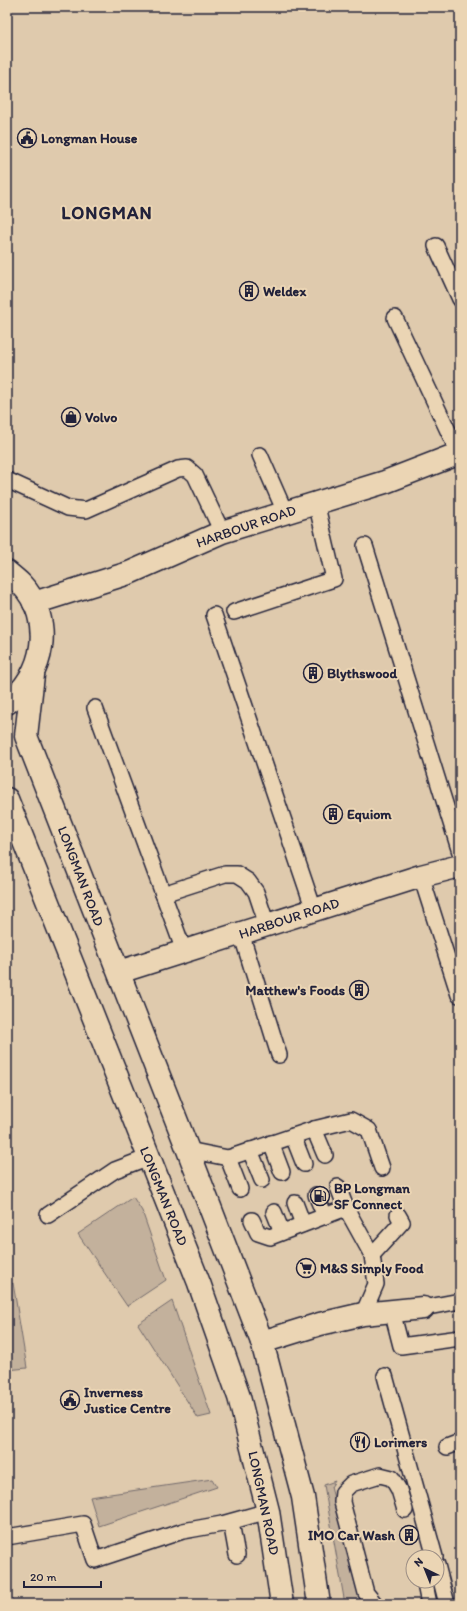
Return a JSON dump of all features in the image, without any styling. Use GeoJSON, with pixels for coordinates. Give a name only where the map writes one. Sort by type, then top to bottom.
{"type":"FeatureCollection","features":[{"type":"Feature","properties":{"kind":"main road","name":"HARBOUR ROAD"},"geometry":{"type":"LineString","coordinates":[[34,603],[129,573],[222,532],[385,482],[459,454]]}},
{"type":"Feature","properties":{"kind":"main road"},"geometry":{"type":"LineString","coordinates":[[7,572],[22,585],[34,603],[42,627],[41,652],[33,675],[18,695],[7,703]]}},
{"type":"Feature","properties":{"kind":"main road","name":"LONGMAN ROAD"},"geometry":{"type":"LineString","coordinates":[[33,675],[26,736],[262,1342],[303,1497],[319,1604]]}},
{"type":"Feature","properties":{"kind":"main road","name":"LONGMAN ROAD"},"geometry":{"type":"LineString","coordinates":[[7,799],[199,1283],[239,1397],[268,1511],[282,1604]]}},
{"type":"Feature","properties":{"kind":"main road","name":"HARBOUR ROAD"},"geometry":{"type":"LineString","coordinates":[[119,972],[420,876],[460,866]]}},
{"type":"Feature","properties":{"kind":"main road"},"geometry":{"type":"LineString","coordinates":[[262,1342],[320,1324],[363,1314],[423,1308]]}},
{"type":"Feature","properties":{"kind":"lane"},"geometry":{"type":"LineString","coordinates":[[436,246],[460,299]]}},
{"type":"Feature","properties":{"kind":"lane"},"geometry":{"type":"LineString","coordinates":[[395,318],[459,454]]}},
{"type":"Feature","properties":{"kind":"lane"},"geometry":{"type":"LineString","coordinates":[[260,455],[285,512]]}},
{"type":"Feature","properties":{"kind":"lane"},"geometry":{"type":"LineString","coordinates":[[7,480],[68,508],[86,510],[178,469],[187,468],[195,475],[222,532]]}},
{"type":"Feature","properties":{"kind":"lane"},"geometry":{"type":"LineString","coordinates":[[234,612],[334,579],[316,502]]}},
{"type":"Feature","properties":{"kind":"lane"},"geometry":{"type":"LineString","coordinates":[[365,546],[460,852]]}},
{"type":"Feature","properties":{"kind":"lane"},"geometry":{"type":"LineString","coordinates":[[214,615],[314,910]]}},
{"type":"Feature","properties":{"kind":"lane"},"geometry":{"type":"LineString","coordinates":[[95,708],[184,951]]}},
{"type":"Feature","properties":{"kind":"lane"},"geometry":{"type":"LineString","coordinates":[[163,894],[225,874],[237,874],[248,881],[256,892],[267,924]]}},
{"type":"Feature","properties":{"kind":"lane"},"geometry":{"type":"LineString","coordinates":[[420,876],[459,995]]}},
{"type":"Feature","properties":{"kind":"lane"},"geometry":{"type":"LineString","coordinates":[[240,933],[279,1055]]}},
{"type":"Feature","properties":{"kind":"lane"},"geometry":{"type":"LineString","coordinates":[[188,1150],[228,1158],[314,1129],[351,1120],[369,1130],[382,1168]]}},
{"type":"Feature","properties":{"kind":"lane"},"geometry":{"type":"LineString","coordinates":[[314,1129],[325,1155]]}},
{"type":"Feature","properties":{"kind":"lane"},"geometry":{"type":"LineString","coordinates":[[293,1136],[304,1164]]}},
{"type":"Feature","properties":{"kind":"lane"},"geometry":{"type":"LineString","coordinates":[[271,1143],[282,1172]]}},
{"type":"Feature","properties":{"kind":"lane"},"geometry":{"type":"LineString","coordinates":[[250,1150],[262,1180]]}},
{"type":"Feature","properties":{"kind":"lane"},"geometry":{"type":"LineString","coordinates":[[48,1215],[115,1170],[149,1157]]}},
{"type":"Feature","properties":{"kind":"lane"},"geometry":{"type":"LineString","coordinates":[[228,1158],[240,1189]]}},
{"type":"Feature","properties":{"kind":"lane"},"geometry":{"type":"LineString","coordinates":[[338,1186],[346,1208],[372,1255],[376,1284],[363,1314]]}},
{"type":"Feature","properties":{"kind":"lane"},"geometry":{"type":"LineString","coordinates":[[316,1195],[324,1216]]}},
{"type":"Feature","properties":{"kind":"lane"},"geometry":{"type":"LineString","coordinates":[[295,1203],[303,1224]]}},
{"type":"Feature","properties":{"kind":"lane"},"geometry":{"type":"LineString","coordinates":[[252,1220],[258,1233],[270,1237],[346,1208]]}},
{"type":"Feature","properties":{"kind":"lane"},"geometry":{"type":"LineString","coordinates":[[274,1212],[282,1232]]}},
{"type":"Feature","properties":{"kind":"lane"},"geometry":{"type":"LineString","coordinates":[[372,1255],[402,1222],[398,1215]]}},
{"type":"Feature","properties":{"kind":"lane"},"geometry":{"type":"LineString","coordinates":[[423,1308],[460,1301]]}},
{"type":"Feature","properties":{"kind":"lane"},"geometry":{"type":"LineString","coordinates":[[392,1311],[401,1346],[460,1338]]}},
{"type":"Feature","properties":{"kind":"lane"},"geometry":{"type":"LineString","coordinates":[[385,1376],[433,1549]]}},
{"type":"Feature","properties":{"kind":"lane"},"geometry":{"type":"LineString","coordinates":[[375,1604],[366,1593],[342,1502],[343,1492],[351,1484],[380,1475],[392,1478],[399,1490],[405,1510]]}},
{"type":"Feature","properties":{"kind":"lane"},"geometry":{"type":"LineString","coordinates":[[7,1537],[83,1524],[95,1560],[183,1531],[231,1522],[268,1511]]}},
{"type":"Feature","properties":{"kind":"lane"},"geometry":{"type":"LineString","coordinates":[[231,1522],[238,1555]]}},
{"type":"Feature","properties":{"kind":"lane"},"geometry":{"type":"LineString","coordinates":[[426,1589],[429,1604]]}},
{"type":"Feature","properties":{"kind":"lane"},"geometry":{"type":"LineString","coordinates":[[443,1589],[447,1604]]}},
{"type":"Feature","properties":{"kind":"shaded area"},"geometry":{"type":"Polygon","coordinates":[[[133,1197],[142,1211],[166,1280],[127,1306],[78,1234],[133,1197]]]}},
{"type":"Feature","properties":{"kind":"shaded area"},"geometry":{"type":"Polygon","coordinates":[[[13,1283],[27,1368],[7,1370],[7,1287],[13,1283]]]}},
{"type":"Feature","properties":{"kind":"shaded area"},"geometry":{"type":"Polygon","coordinates":[[[172,1301],[211,1415],[198,1418],[138,1324],[172,1301]]]}},
{"type":"Feature","properties":{"kind":"shaded area"},"geometry":{"type":"Polygon","coordinates":[[[212,1479],[217,1487],[99,1526],[90,1497],[212,1479]]]}},
{"type":"Feature","properties":{"kind":"shaded area"},"geometry":{"type":"Polygon","coordinates":[[[335,1481],[331,1487],[360,1597],[366,1604],[345,1604],[324,1485],[335,1481]]]}},
{"type":"Feature","properties":{"kind":"place","name":"Longman House"},"geometry":{"type":"Point","coordinates":[27,138]}},
{"type":"Feature","properties":{"kind":"place","name":"Weldex"},"geometry":{"type":"Point","coordinates":[249,291]}},
{"type":"Feature","properties":{"kind":"place","name":"Volvo"},"geometry":{"type":"Point","coordinates":[71,417]}},
{"type":"Feature","properties":{"kind":"place","name":"Blythswood"},"geometry":{"type":"Point","coordinates":[313,673]}},
{"type":"Feature","properties":{"kind":"place","name":"Equiom"},"geometry":{"type":"Point","coordinates":[333,814]}},
{"type":"Feature","properties":{"kind":"place","name":"Matthew's Foods"},"geometry":{"type":"Point","coordinates":[359,990]}},
{"type":"Feature","properties":{"kind":"place","name":"BP Longman SF Connect"},"geometry":{"type":"Point","coordinates":[320,1196]}},
{"type":"Feature","properties":{"kind":"place","name":"M&S Simply Food"},"geometry":{"type":"Point","coordinates":[306,1268]}},
{"type":"Feature","properties":{"kind":"place","name":"Inverness Justice Centre"},"geometry":{"type":"Point","coordinates":[70,1400]}},
{"type":"Feature","properties":{"kind":"place","name":"Lorimers"},"geometry":{"type":"Point","coordinates":[360,1442]}},
{"type":"Feature","properties":{"kind":"place","name":"IMO Car Wash"},"geometry":{"type":"Point","coordinates":[409,1535]}},
{"type":"Feature","properties":{"kind":"district","name":"LONGMAN"},"geometry":{"type":"Point","coordinates":[107,213]}}]}
